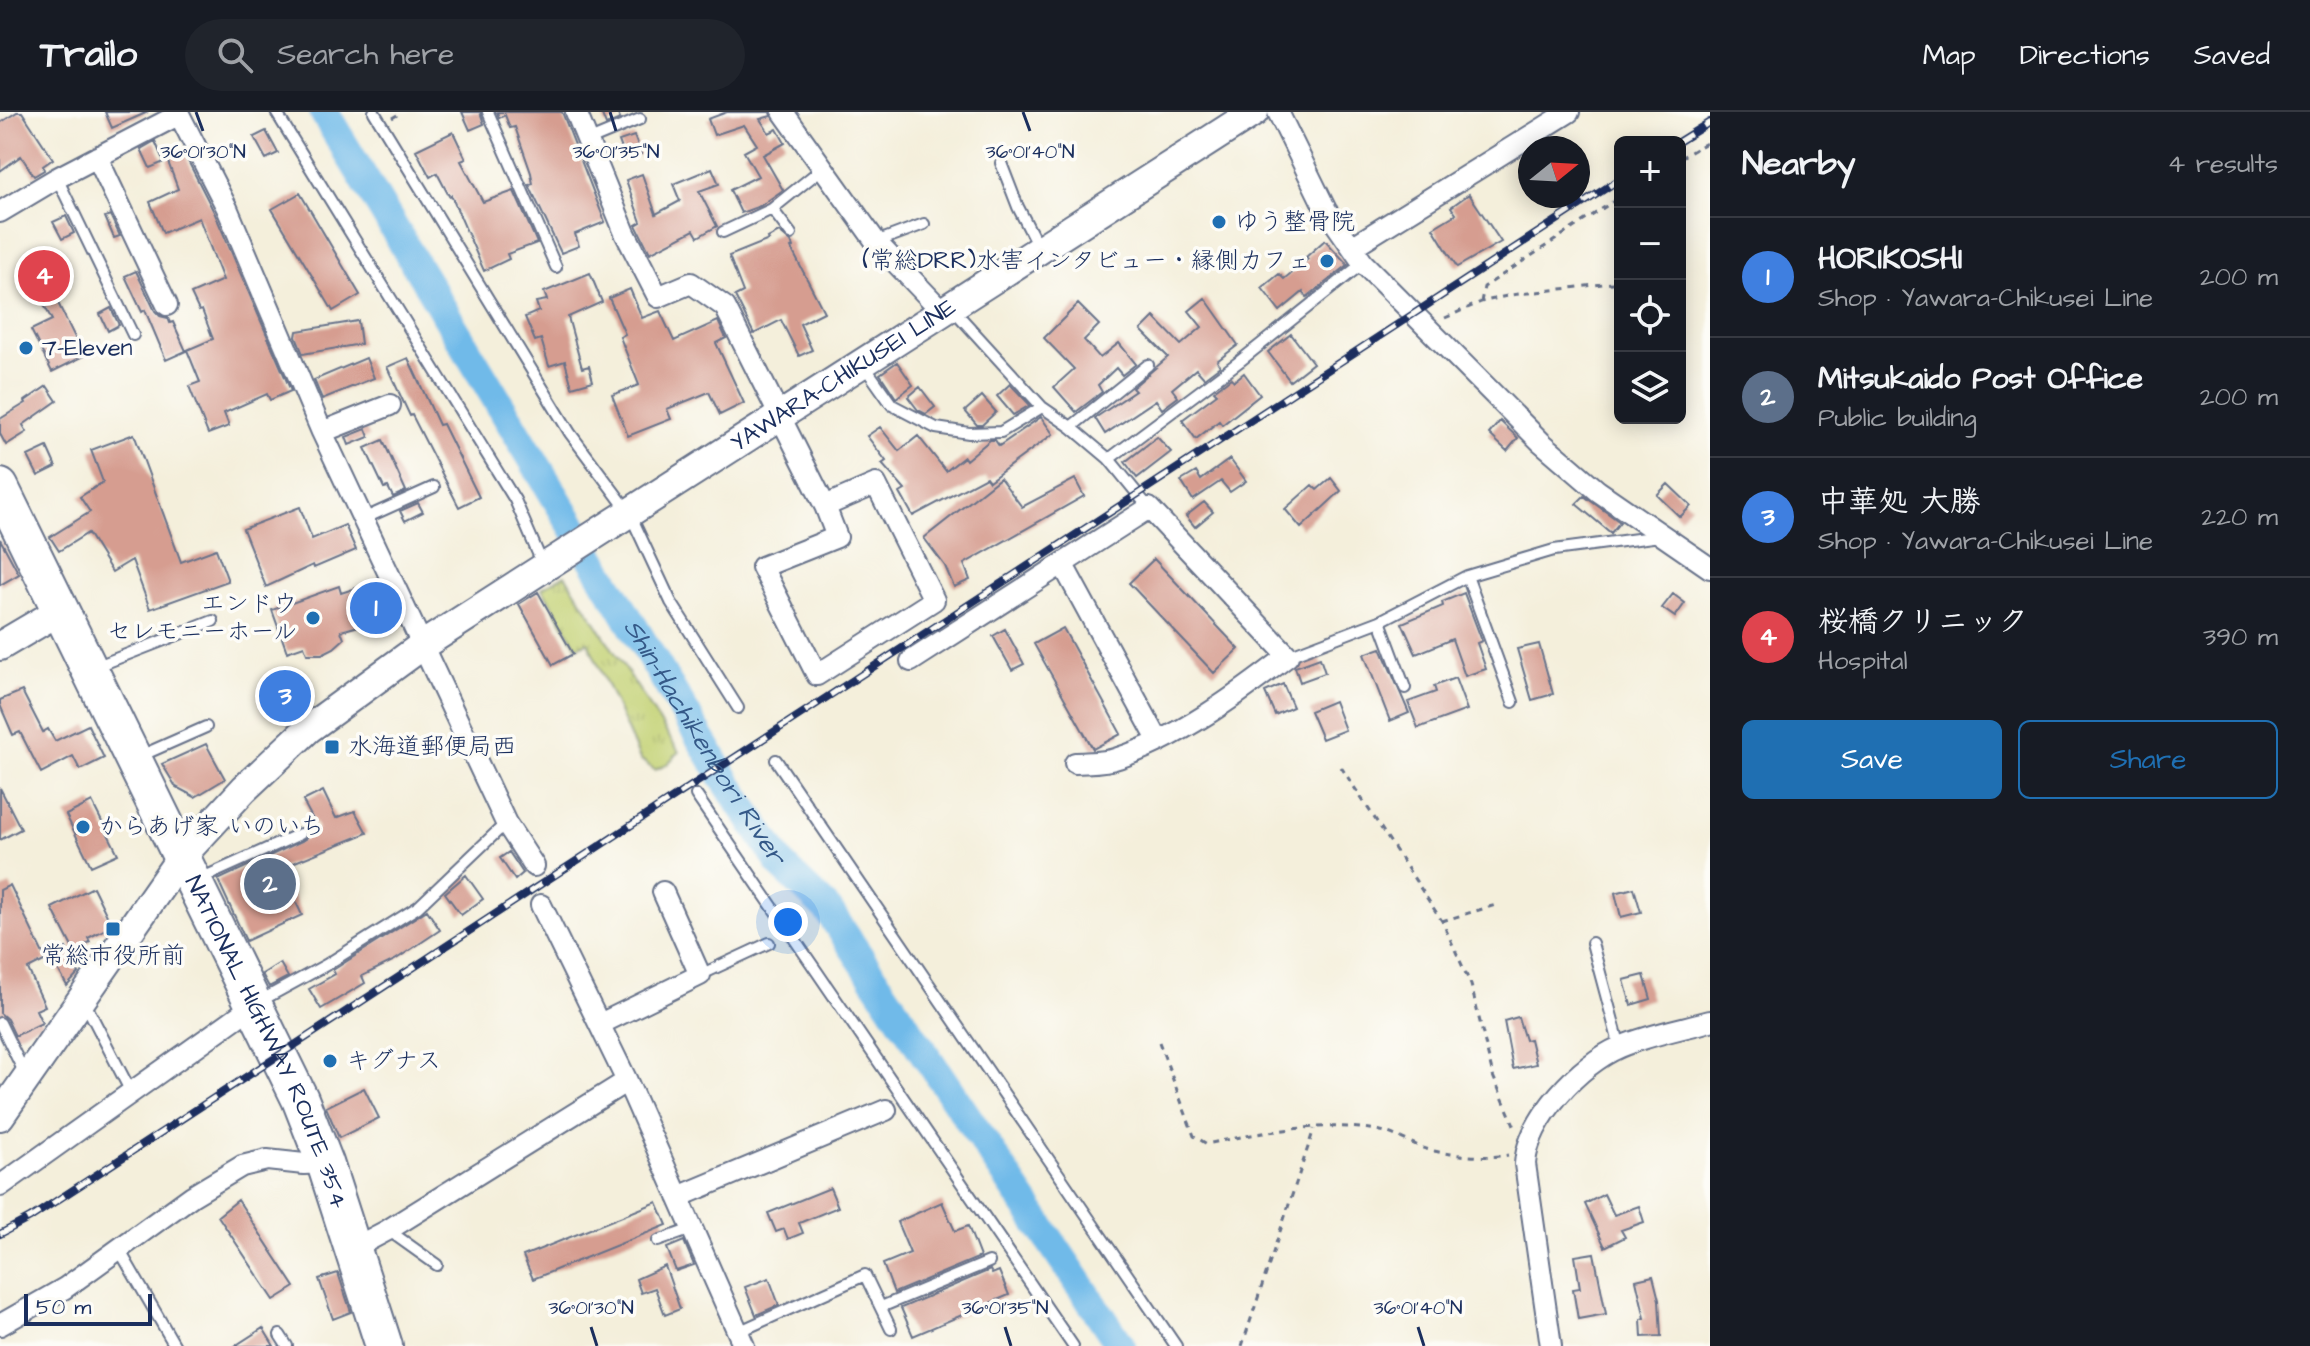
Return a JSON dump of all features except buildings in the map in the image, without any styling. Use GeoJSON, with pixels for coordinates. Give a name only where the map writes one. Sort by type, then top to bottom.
{"type":"FeatureCollection","features":[{"type":"Feature","properties":{"kind":"highway","name":"NATIONAL HIGHWAY ROUTE 354"},"geometry":{"type":"LineString","coordinates":[[0,487],[300,1099],[354,1248],[384,1346]]}},
{"type":"Feature","properties":{"kind":"main road","name":"YAWARA-CHIKUSEI LINE"},"geometry":{"type":"LineString","coordinates":[[0,1116],[83,997],[188,869],[244,789],[308,729],[423,645],[1254,112]]}},
{"type":"Feature","properties":{"kind":"main road"},"geometry":{"type":"LineString","coordinates":[[0,646],[61,610]]}},
{"type":"Feature","properties":{"kind":"street"},"geometry":{"type":"LineString","coordinates":[[576,112],[625,233],[658,297],[691,283],[725,307],[825,506],[837,537],[762,567],[817,675],[934,600],[876,484],[825,506]]}},
{"type":"Feature","properties":{"kind":"street"},"geometry":{"type":"LineString","coordinates":[[783,112],[876,242],[946,308]]}},
{"type":"Feature","properties":{"kind":"street"},"geometry":{"type":"LineString","coordinates":[[1278,112],[1326,210],[1358,255],[1541,442],[1598,491],[1710,568]]}},
{"type":"Feature","properties":{"kind":"street"},"geometry":{"type":"LineString","coordinates":[[1358,255],[1569,112]]}},
{"type":"Feature","properties":{"kind":"street"},"geometry":{"type":"LineString","coordinates":[[0,212],[57,178],[179,114],[227,208],[362,519],[506,823],[534,866]]}},
{"type":"Feature","properties":{"kind":"street"},"geometry":{"type":"LineString","coordinates":[[97,157],[167,305]]}},
{"type":"Feature","properties":{"kind":"street"},"geometry":{"type":"LineString","coordinates":[[322,432],[390,405]]}},
{"type":"Feature","properties":{"kind":"street"},"geometry":{"type":"LineString","coordinates":[[911,661],[1149,508],[1288,656],[1228,702],[1158,740],[1115,760],[1075,763]]}},
{"type":"Feature","properties":{"kind":"street"},"geometry":{"type":"LineString","coordinates":[[1063,565],[1158,740]]}},
{"type":"Feature","properties":{"kind":"street"},"geometry":{"type":"LineString","coordinates":[[600,1024],[700,975],[663,892]]}},
{"type":"Feature","properties":{"kind":"street"},"geometry":{"type":"LineString","coordinates":[[541,905],[627,1081],[741,1339]]}},
{"type":"Feature","properties":{"kind":"street"},"geometry":{"type":"LineString","coordinates":[[0,1186],[254,1005]]}},
{"type":"Feature","properties":{"kind":"street"},"geometry":{"type":"LineString","coordinates":[[1551,1346],[1525,1164],[1526,1151],[1540,1119],[1589,1065],[1620,1047],[1710,1021]]}},
{"type":"Feature","properties":{"kind":"street"},"geometry":{"type":"LineString","coordinates":[[354,1248],[627,1081]]}},
{"type":"Feature","properties":{"kind":"street"},"geometry":{"type":"LineString","coordinates":[[678,1197],[886,1110]]}},
{"type":"Feature","properties":{"kind":"street"},"geometry":{"type":"LineString","coordinates":[[0,1325],[65,1288],[192,1196],[242,1166],[267,1160],[325,1163]]}},
{"type":"Feature","properties":{"kind":"lane"},"geometry":{"type":"LineString","coordinates":[[276,112],[515,500],[548,564]]}},
{"type":"Feature","properties":{"kind":"lane"},"geometry":{"type":"LineString","coordinates":[[374,112],[570,433],[625,514],[671,602],[738,708]]}},
{"type":"Feature","properties":{"kind":"lane"},"geometry":{"type":"LineString","coordinates":[[488,112],[556,267]]}},
{"type":"Feature","properties":{"kind":"lane"},"geometry":{"type":"LineString","coordinates":[[587,141],[640,119]]}},
{"type":"Feature","properties":{"kind":"lane"},"geometry":{"type":"LineString","coordinates":[[1001,163],[1018,207],[1039,248]]}},
{"type":"Feature","properties":{"kind":"lane"},"geometry":{"type":"LineString","coordinates":[[723,232],[772,209],[824,167]]}},
{"type":"Feature","properties":{"kind":"lane"},"geometry":{"type":"LineString","coordinates":[[57,178],[133,335]]}},
{"type":"Feature","properties":{"kind":"lane"},"geometry":{"type":"LineString","coordinates":[[772,209],[791,234]]}},
{"type":"Feature","properties":{"kind":"lane"},"geometry":{"type":"LineString","coordinates":[[876,242],[924,224]]}},
{"type":"Feature","properties":{"kind":"lane"},"geometry":{"type":"LineString","coordinates":[[1109,459],[1240,361],[1358,255]]}},
{"type":"Feature","properties":{"kind":"lane"},"geometry":{"type":"LineString","coordinates":[[946,308],[1042,407],[1109,459],[1149,508]]}},
{"type":"Feature","properties":{"kind":"lane"},"geometry":{"type":"LineString","coordinates":[[863,363],[892,405],[936,428],[969,433],[1001,432],[1042,407]]}},
{"type":"Feature","properties":{"kind":"lane"},"geometry":{"type":"LineString","coordinates":[[1071,427],[1148,365]]}},
{"type":"Feature","properties":{"kind":"lane"},"geometry":{"type":"LineString","coordinates":[[362,519],[434,487]]}},
{"type":"Feature","properties":{"kind":"lane"},"geometry":{"type":"LineString","coordinates":[[1288,656],[1380,621],[1467,576],[1554,550],[1661,536]]}},
{"type":"Feature","properties":{"kind":"lane"},"geometry":{"type":"LineString","coordinates":[[1467,576],[1513,702]]}},
{"type":"Feature","properties":{"kind":"lane"},"geometry":{"type":"LineString","coordinates":[[89,669],[213,621]]}},
{"type":"Feature","properties":{"kind":"lane"},"geometry":{"type":"LineString","coordinates":[[1380,621],[1405,688]]}},
{"type":"Feature","properties":{"kind":"lane"},"geometry":{"type":"LineString","coordinates":[[133,759],[206,727]]}},
{"type":"Feature","properties":{"kind":"lane"},"geometry":{"type":"LineString","coordinates":[[776,760],[1176,1346]]}},
{"type":"Feature","properties":{"kind":"lane"},"geometry":{"type":"LineString","coordinates":[[696,795],[1073,1346]]}},
{"type":"Feature","properties":{"kind":"lane"},"geometry":{"type":"LineString","coordinates":[[254,1005],[338,958],[418,907],[506,823]]}},
{"type":"Feature","properties":{"kind":"lane"},"geometry":{"type":"LineString","coordinates":[[188,869],[300,834]]}},
{"type":"Feature","properties":{"kind":"lane"},"geometry":{"type":"LineString","coordinates":[[700,975],[769,943]]}},
{"type":"Feature","properties":{"kind":"lane"},"geometry":{"type":"LineString","coordinates":[[1592,943],[1620,1047]]}},
{"type":"Feature","properties":{"kind":"lane"},"geometry":{"type":"LineString","coordinates":[[83,997],[131,1092]]}},
{"type":"Feature","properties":{"kind":"lane"},"geometry":{"type":"LineString","coordinates":[[0,1023],[27,1078]]}},
{"type":"Feature","properties":{"kind":"lane"},"geometry":{"type":"LineString","coordinates":[[658,1241],[692,1229]]}},
{"type":"Feature","properties":{"kind":"lane"},"geometry":{"type":"LineString","coordinates":[[388,1230],[437,1265]]}},
{"type":"Feature","properties":{"kind":"lane"},"geometry":{"type":"LineString","coordinates":[[120,1251],[175,1346]]}},
{"type":"Feature","properties":{"kind":"lane"},"geometry":{"type":"LineString","coordinates":[[881,1307],[989,1262]]}},
{"type":"Feature","properties":{"kind":"lane"},"geometry":{"type":"LineString","coordinates":[[741,1339],[865,1275],[891,1329]]}},
{"type":"Feature","properties":{"kind":"lane"},"geometry":{"type":"LineString","coordinates":[[280,1335],[287,1346]]}},
{"type":"Feature","properties":{"kind":"path"},"geometry":{"type":"LineString","coordinates":[[1686,155],[1710,141]]}},
{"type":"Feature","properties":{"kind":"path"},"geometry":{"type":"LineString","coordinates":[[1481,302],[1484,287],[1614,201]]}},
{"type":"Feature","properties":{"kind":"path"},"geometry":{"type":"LineString","coordinates":[[1427,326],[1481,302],[1511,295],[1614,283]]}},
{"type":"Feature","properties":{"kind":"path"},"geometry":{"type":"LineString","coordinates":[[1159,1042],[1194,1136],[1207,1144],[1278,1129],[1354,1127],[1382,1131],[1427,1149],[1494,1158],[1526,1151],[1493,1076],[1471,985],[1442,921],[1341,767]]}},
{"type":"Feature","properties":{"kind":"path"},"geometry":{"type":"LineString","coordinates":[[1442,921],[1499,904]]}},
{"type":"Feature","properties":{"kind":"path"},"geometry":{"type":"LineString","coordinates":[[1242,1346],[1314,1129]]}},
{"type":"Feature","properties":{"kind":"green space"},"geometry":{"type":"Polygon","coordinates":[[[565,575],[679,752],[666,765],[655,770],[640,759],[588,642],[577,647],[542,588],[565,575]]]}},
{"type":"Feature","properties":{"kind":"waterway","name":"Shin-Hachikenbori River"},"geometry":{"type":"LineString","coordinates":[[324,112],[726,781],[783,867],[828,910],[1121,1346]]}},
{"type":"Feature","properties":{"kind":"railway"},"geometry":{"type":"LineString","coordinates":[[1686,137],[1710,122]]}},
{"type":"Feature","properties":{"kind":"railway"},"geometry":{"type":"LineString","coordinates":[[0,1234],[30,1218],[1614,183]]}},
{"type":"Feature","properties":{"kind":"place","name":"ゆう整骨院"},"geometry":{"type":"Point","coordinates":[1219,222]}},
{"type":"Feature","properties":{"kind":"place","name":"(常総DRR)水害インタビュー・縁側カフェ"},"geometry":{"type":"Point","coordinates":[1327,261]}},
{"type":"Feature","properties":{"kind":"place","name":"桜橋クリニック"},"geometry":{"type":"Point","coordinates":[44,276]}},
{"type":"Feature","properties":{"kind":"place","name":"7-Eleven"},"geometry":{"type":"Point","coordinates":[26,348]}},
{"type":"Feature","properties":{"kind":"place","name":"HORIKOSHI"},"geometry":{"type":"Point","coordinates":[376,608]}},
{"type":"Feature","properties":{"kind":"place","name":"エンドウ セレモニーホール"},"geometry":{"type":"Point","coordinates":[313,618]}},
{"type":"Feature","properties":{"kind":"place","name":"中華処 大勝"},"geometry":{"type":"Point","coordinates":[285,696]}},
{"type":"Feature","properties":{"kind":"place","name":"水海道郵便局西"},"geometry":{"type":"Point","coordinates":[332,747]}},
{"type":"Feature","properties":{"kind":"place","name":"からあげ家 いのいち"},"geometry":{"type":"Point","coordinates":[83,827]}},
{"type":"Feature","properties":{"kind":"place","name":"Mitsukaido Post Office"},"geometry":{"type":"Point","coordinates":[270,884]}},
{"type":"Feature","properties":{"kind":"place","name":"常総市役所前"},"geometry":{"type":"Point","coordinates":[113,929]}},
{"type":"Feature","properties":{"kind":"place","name":"キグナス"},"geometry":{"type":"Point","coordinates":[330,1061]}}]}
